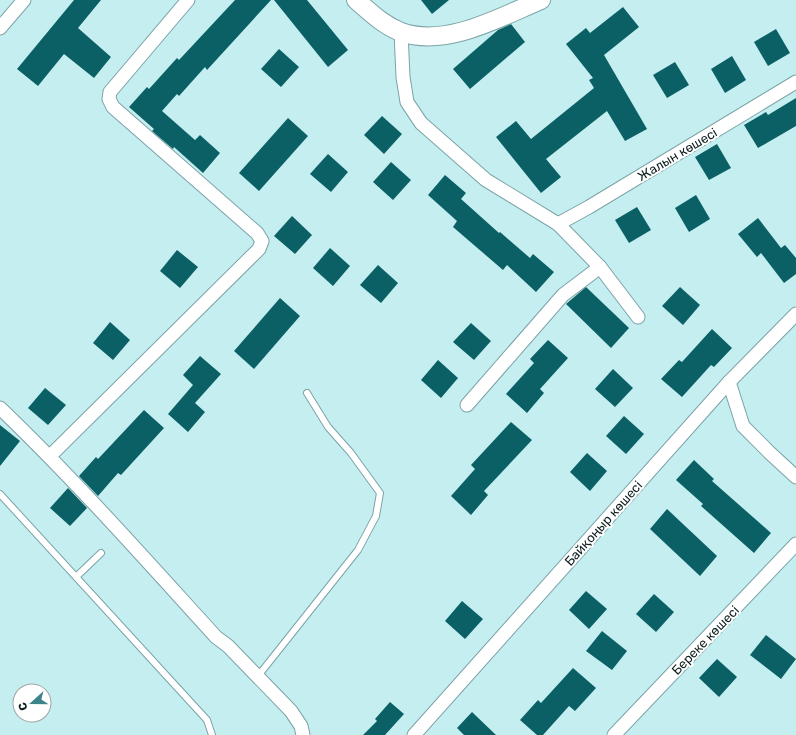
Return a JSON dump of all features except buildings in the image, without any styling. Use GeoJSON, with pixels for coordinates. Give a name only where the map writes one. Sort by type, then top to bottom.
{"type":"FeatureCollection","features":[{"type":"Feature","properties":{"kind":"street"},"geometry":{"type":"LineString","coordinates":[[0,28],[24,0]]}},
{"type":"Feature","properties":{"kind":"street"},"geometry":{"type":"LineString","coordinates":[[50,456],[259,248],[262,241],[257,233],[113,107],[109,99],[110,92],[188,0]]}},
{"type":"Feature","properties":{"kind":"street"},"geometry":{"type":"LineString","coordinates":[[356,0],[376,18],[401,32],[424,36],[452,34],[480,26],[541,0]]}},
{"type":"Feature","properties":{"kind":"street"},"geometry":{"type":"LineString","coordinates":[[401,32],[403,77],[407,102],[421,124],[486,180],[558,224],[600,267],[638,317]]}},
{"type":"Feature","properties":{"kind":"street","name":"Жалын көшесі"},"geometry":{"type":"LineString","coordinates":[[558,224],[680,153],[796,82]]}},
{"type":"Feature","properties":{"kind":"street"},"geometry":{"type":"LineString","coordinates":[[467,405],[563,295],[600,267]]}},
{"type":"Feature","properties":{"kind":"street","name":"Байқоңыр көшесі"},"geometry":{"type":"LineString","coordinates":[[414,735],[729,382],[796,314]]}},
{"type":"Feature","properties":{"kind":"street"},"geometry":{"type":"LineString","coordinates":[[729,382],[743,426],[796,477]]}},
{"type":"Feature","properties":{"kind":"street"},"geometry":{"type":"LineString","coordinates":[[0,408],[91,498],[216,638],[228,646],[291,711],[301,726],[303,735]]}},
{"type":"Feature","properties":{"kind":"street","name":"Береке көшесі"},"geometry":{"type":"LineString","coordinates":[[614,735],[796,544]]}},
{"type":"Feature","properties":{"kind":"lane"},"geometry":{"type":"LineString","coordinates":[[258,676],[280,651],[334,579],[358,550],[376,516],[380,493],[351,453],[328,427],[307,393]]}},
{"type":"Feature","properties":{"kind":"lane"},"geometry":{"type":"LineString","coordinates":[[0,494],[77,576],[207,720],[212,735]]}},
{"type":"Feature","properties":{"kind":"lane"},"geometry":{"type":"LineString","coordinates":[[77,576],[101,553]]}}]}
